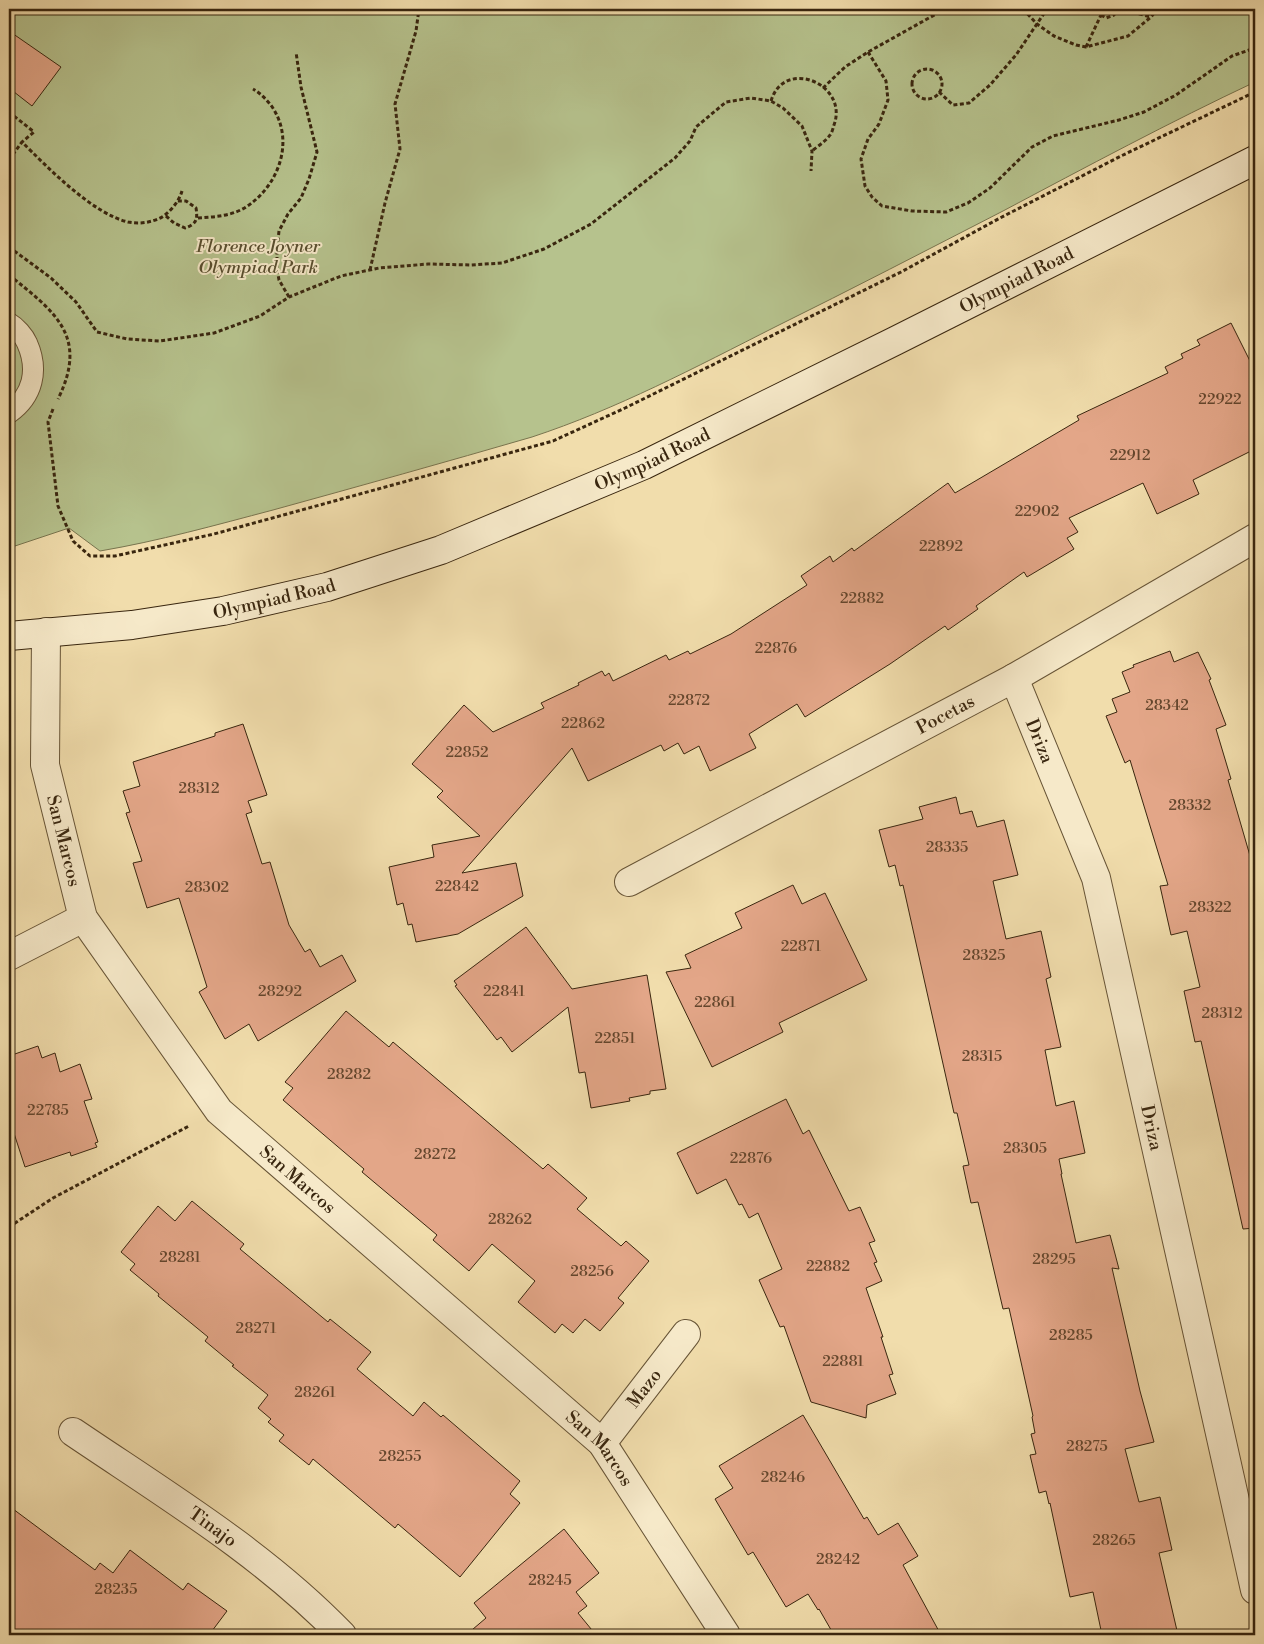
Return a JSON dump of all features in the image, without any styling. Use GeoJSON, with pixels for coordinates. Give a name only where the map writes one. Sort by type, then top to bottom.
{"type":"FeatureCollection","features":[{"type":"Feature","properties":{"kind":"street","name":"Olympiad Road"},"geometry":{"type":"LineString","coordinates":[[9,636],[132,625],[224,611],[327,587],[441,550],[644,465],[1255,160]]}},
{"type":"Feature","properties":{"kind":"street","name":"Pocetas"},"geometry":{"type":"LineString","coordinates":[[630,882],[1014,678],[1255,538]]}},
{"type":"Feature","properties":{"kind":"street","name":"San Marcos"},"geometry":{"type":"LineString","coordinates":[[46,632],[45,765],[83,918],[219,1111],[602,1444],[726,1635]]}},
{"type":"Feature","properties":{"kind":"street","name":"Driza"},"geometry":{"type":"LineString","coordinates":[[1014,678],[1096,878],[1255,1590]]}},
{"type":"Feature","properties":{"kind":"street"},"geometry":{"type":"LineString","coordinates":[[9,956],[83,918]]}},
{"type":"Feature","properties":{"kind":"street","name":"Mazo"},"geometry":{"type":"LineString","coordinates":[[602,1444],[686,1334]]}},
{"type":"Feature","properties":{"kind":"street","name":"Tinajo"},"geometry":{"type":"LineString","coordinates":[[73,1432],[245,1549],[327,1619],[342,1635]]}},
{"type":"Feature","properties":{"kind":"lane"},"geometry":{"type":"LineString","coordinates":[[9,323],[25,338],[32,355],[34,373],[30,389],[22,402],[9,413]]}},
{"type":"Feature","properties":{"kind":"path"},"geometry":{"type":"LineString","coordinates":[[370,270],[385,203],[400,149],[395,104],[416,31],[419,9]]}},
{"type":"Feature","properties":{"kind":"path"},"geometry":{"type":"LineString","coordinates":[[823,88],[845,67],[868,52],[945,9]]}},
{"type":"Feature","properties":{"kind":"path"},"geometry":{"type":"LineString","coordinates":[[1023,9],[1037,24],[1054,36],[1086,47],[1128,36],[1151,17],[1157,9]]}},
{"type":"Feature","properties":{"kind":"path"},"geometry":{"type":"LineString","coordinates":[[939,92],[953,105],[969,103],[990,85],[1016,55],[1047,9]]}},
{"type":"Feature","properties":{"kind":"path"},"geometry":{"type":"LineString","coordinates":[[1099,9],[1101,15],[1106,18],[1114,15],[1119,9],[1151,17]]}},
{"type":"Feature","properties":{"kind":"path"},"geometry":{"type":"LineString","coordinates":[[1086,47],[1101,15]]}},
{"type":"Feature","properties":{"kind":"path"},"geometry":{"type":"LineString","coordinates":[[868,52],[886,81],[888,100],[879,124],[868,139],[861,159],[864,186],[882,206],[912,211],[946,212],[968,203],[990,188],[1032,147],[1046,139],[1144,112],[1176,95],[1232,56],[1255,48]]}},
{"type":"Feature","properties":{"kind":"path"},"geometry":{"type":"LineString","coordinates":[[289,297],[279,280],[277,269],[279,231],[288,214],[301,198],[317,152],[301,87],[296,52]]}},
{"type":"Feature","properties":{"kind":"path"},"geometry":{"type":"LineString","coordinates":[[923,70],[937,74],[941,83],[939,92],[932,98],[927,99],[918,96],[912,84],[915,75],[923,70]]}},
{"type":"Feature","properties":{"kind":"path"},"geometry":{"type":"LineString","coordinates":[[771,101],[774,93],[781,85],[795,78],[809,79],[823,88],[835,100],[836,118],[830,135],[812,151]]}},
{"type":"Feature","properties":{"kind":"path"},"geometry":{"type":"LineString","coordinates":[[198,218],[229,214],[244,208],[258,198],[268,187],[276,173],[283,153],[284,134],[276,112],[264,97],[253,89]]}},
{"type":"Feature","properties":{"kind":"path"},"geometry":{"type":"LineString","coordinates":[[54,408],[48,422],[58,506],[73,541],[90,556],[115,556],[214,534],[553,441],[633,404],[901,272],[1000,218],[1255,92]]}},
{"type":"Feature","properties":{"kind":"path"},"geometry":{"type":"LineString","coordinates":[[9,247],[57,284],[76,302],[96,332],[127,339],[160,340],[214,333],[260,316],[289,297],[341,276],[370,270],[428,264],[471,265],[502,263],[544,249],[591,224],[675,158],[690,141],[696,127],[726,102],[751,98],[771,101],[782,108],[802,126],[812,151],[811,171]]}},
{"type":"Feature","properties":{"kind":"path"},"geometry":{"type":"LineString","coordinates":[[9,112],[34,132],[22,142],[9,160]]}},
{"type":"Feature","properties":{"kind":"path"},"geometry":{"type":"LineString","coordinates":[[22,142],[54,174],[109,215],[127,222],[139,224],[166,216],[182,192]]}},
{"type":"Feature","properties":{"kind":"path"},"geometry":{"type":"LineString","coordinates":[[166,216],[174,223],[185,228],[194,224],[198,218],[196,208],[192,204],[177,201]]}},
{"type":"Feature","properties":{"kind":"path"},"geometry":{"type":"LineString","coordinates":[[57,401],[67,381]]}},
{"type":"Feature","properties":{"kind":"path"},"geometry":{"type":"LineString","coordinates":[[9,1226],[52,1198],[219,1111]]}},
{"type":"Feature","properties":{"kind":"green space","name":"Florence Joyner Olympiad Park"},"geometry":{"type":"Polygon","coordinates":[[[9,9],[1255,9],[1255,82],[686,372],[595,414],[564,426],[532,437],[273,510],[144,542],[100,551],[69,528],[9,548],[9,9]]]}},
{"type":"Feature","properties":{"kind":"building"},"geometry":{"type":"Polygon","coordinates":[[[9,31],[61,67],[32,106],[9,88],[9,31]]]}},
{"type":"Feature","properties":{"kind":"building"},"geometry":{"type":"Polygon","coordinates":[[[1231,323],[1255,371],[1255,449],[1193,480],[1199,494],[1157,514],[1143,483],[1069,518],[1078,532],[1067,538],[1074,549],[1027,577],[1024,572],[976,606],[978,609],[948,630],[945,626],[890,664],[805,717],[797,704],[749,734],[756,748],[710,771],[699,746],[684,754],[678,743],[664,751],[661,745],[588,781],[572,748],[462,873],[516,863],[523,896],[458,934],[416,942],[412,924],[408,925],[403,903],[397,905],[389,867],[434,857],[432,845],[480,836],[437,797],[443,791],[412,764],[464,705],[493,732],[544,708],[541,703],[579,685],[578,683],[602,671],[605,676],[609,673],[613,681],[666,655],[669,660],[688,651],[690,654],[731,634],[807,585],[801,576],[830,556],[833,562],[852,548],[854,551],[948,483],[955,493],[1079,420],[1077,416],[1168,373],[1165,367],[1183,358],[1181,354],[1200,345],[1197,340],[1231,323]]]}},
{"type":"Feature","properties":{"kind":"building"},"geometry":{"type":"Polygon","coordinates":[[[1170,651],[1174,662],[1198,652],[1211,679],[1209,680],[1226,725],[1216,729],[1231,779],[1228,780],[1255,873],[1255,1228],[1243,1229],[1201,1041],[1195,1042],[1184,991],[1200,987],[1187,931],[1171,935],[1160,886],[1168,885],[1130,760],[1125,763],[1106,716],[1117,712],[1112,699],[1130,692],[1122,672],[1134,667],[1133,665],[1170,651]]]}},
{"type":"Feature","properties":{"kind":"building"},"geometry":{"type":"Polygon","coordinates":[[[243,724],[267,795],[248,801],[252,812],[246,814],[262,864],[270,862],[289,925],[305,952],[310,949],[320,967],[342,955],[356,981],[258,1041],[249,1024],[225,1039],[199,992],[207,987],[179,898],[147,908],[133,863],[142,861],[126,813],[130,812],[123,791],[140,786],[133,762],[215,736],[215,733],[243,724]]]}},
{"type":"Feature","properties":{"kind":"building"},"geometry":{"type":"Polygon","coordinates":[[[956,797],[960,814],[972,811],[977,827],[1004,820],[1018,875],[993,881],[1006,939],[1041,931],[1051,977],[1046,979],[1061,1047],[1045,1050],[1056,1106],[1074,1101],[1085,1153],[1059,1159],[1061,1174],[1076,1243],[1110,1235],[1119,1269],[1112,1268],[1140,1391],[1154,1442],[1125,1449],[1139,1502],[1160,1497],[1172,1550],[1159,1553],[1178,1635],[1102,1635],[1093,1592],[1070,1597],[1050,1503],[1046,1491],[1039,1493],[1030,1455],[1036,1454],[1031,1434],[1035,1433],[1033,1416],[1009,1308],[1003,1309],[978,1202],[971,1203],[963,1166],[969,1165],[957,1113],[954,1113],[903,885],[900,886],[895,865],[889,867],[879,830],[923,819],[919,807],[956,797]]]}},
{"type":"Feature","properties":{"kind":"building"},"geometry":{"type":"Polygon","coordinates":[[[793,885],[802,904],[825,893],[867,980],[779,1023],[783,1032],[712,1067],[666,972],[691,968],[685,955],[742,928],[735,913],[793,885]]]}},
{"type":"Feature","properties":{"kind":"building"},"geometry":{"type":"Polygon","coordinates":[[[526,927],[572,989],[647,975],[666,1089],[650,1091],[650,1094],[629,1098],[630,1101],[591,1108],[585,1072],[579,1073],[568,1007],[512,1052],[501,1037],[497,1040],[455,986],[457,985],[454,981],[526,927]]]}},
{"type":"Feature","properties":{"kind":"building"},"geometry":{"type":"Polygon","coordinates":[[[346,1011],[389,1047],[393,1042],[543,1169],[548,1164],[587,1198],[577,1209],[621,1246],[626,1241],[649,1261],[618,1298],[624,1303],[600,1331],[585,1319],[573,1333],[562,1324],[555,1333],[518,1302],[535,1281],[492,1244],[469,1271],[433,1240],[437,1235],[362,1172],[364,1169],[283,1100],[293,1088],[285,1082],[346,1011]]]}},
{"type":"Feature","properties":{"kind":"building"},"geometry":{"type":"Polygon","coordinates":[[[38,1046],[42,1058],[55,1053],[60,1072],[80,1064],[92,1099],[84,1101],[98,1142],[95,1143],[97,1147],[71,1156],[70,1152],[25,1167],[9,1118],[9,1056],[38,1046]]]}},
{"type":"Feature","properties":{"kind":"building"},"geometry":{"type":"Polygon","coordinates":[[[786,1099],[803,1134],[809,1130],[849,1211],[860,1207],[875,1241],[869,1243],[877,1262],[874,1263],[882,1281],[866,1288],[883,1337],[881,1337],[893,1374],[889,1375],[896,1394],[867,1405],[866,1418],[811,1402],[784,1326],[780,1327],[759,1280],[782,1269],[758,1213],[749,1218],[742,1204],[739,1205],[726,1179],[697,1194],[677,1153],[786,1099]]]}},
{"type":"Feature","properties":{"kind":"building"},"geometry":{"type":"Polygon","coordinates":[[[192,1201],[244,1244],[240,1249],[328,1322],[330,1319],[371,1352],[357,1369],[413,1416],[424,1402],[441,1417],[443,1415],[520,1481],[510,1494],[520,1503],[460,1577],[398,1524],[395,1528],[313,1459],[309,1465],[279,1441],[284,1435],[268,1422],[271,1419],[258,1408],[268,1395],[205,1341],[208,1337],[130,1270],[135,1264],[121,1252],[158,1206],[175,1221],[192,1201]]]}},
{"type":"Feature","properties":{"kind":"building"},"geometry":{"type":"Polygon","coordinates":[[[803,1415],[864,1519],[867,1517],[878,1535],[898,1523],[918,1556],[903,1565],[941,1635],[834,1635],[808,1594],[786,1607],[753,1552],[748,1555],[715,1499],[733,1488],[719,1466],[803,1415]]]}},
{"type":"Feature","properties":{"kind":"building"},"geometry":{"type":"Polygon","coordinates":[[[9,1506],[95,1570],[100,1563],[113,1573],[130,1550],[183,1590],[188,1583],[227,1611],[209,1635],[9,1635],[9,1506]]]}},
{"type":"Feature","properties":{"kind":"building"},"geometry":{"type":"Polygon","coordinates":[[[564,1529],[599,1573],[576,1592],[587,1606],[578,1613],[596,1635],[466,1635],[486,1618],[474,1603],[564,1529]]]}}]}
